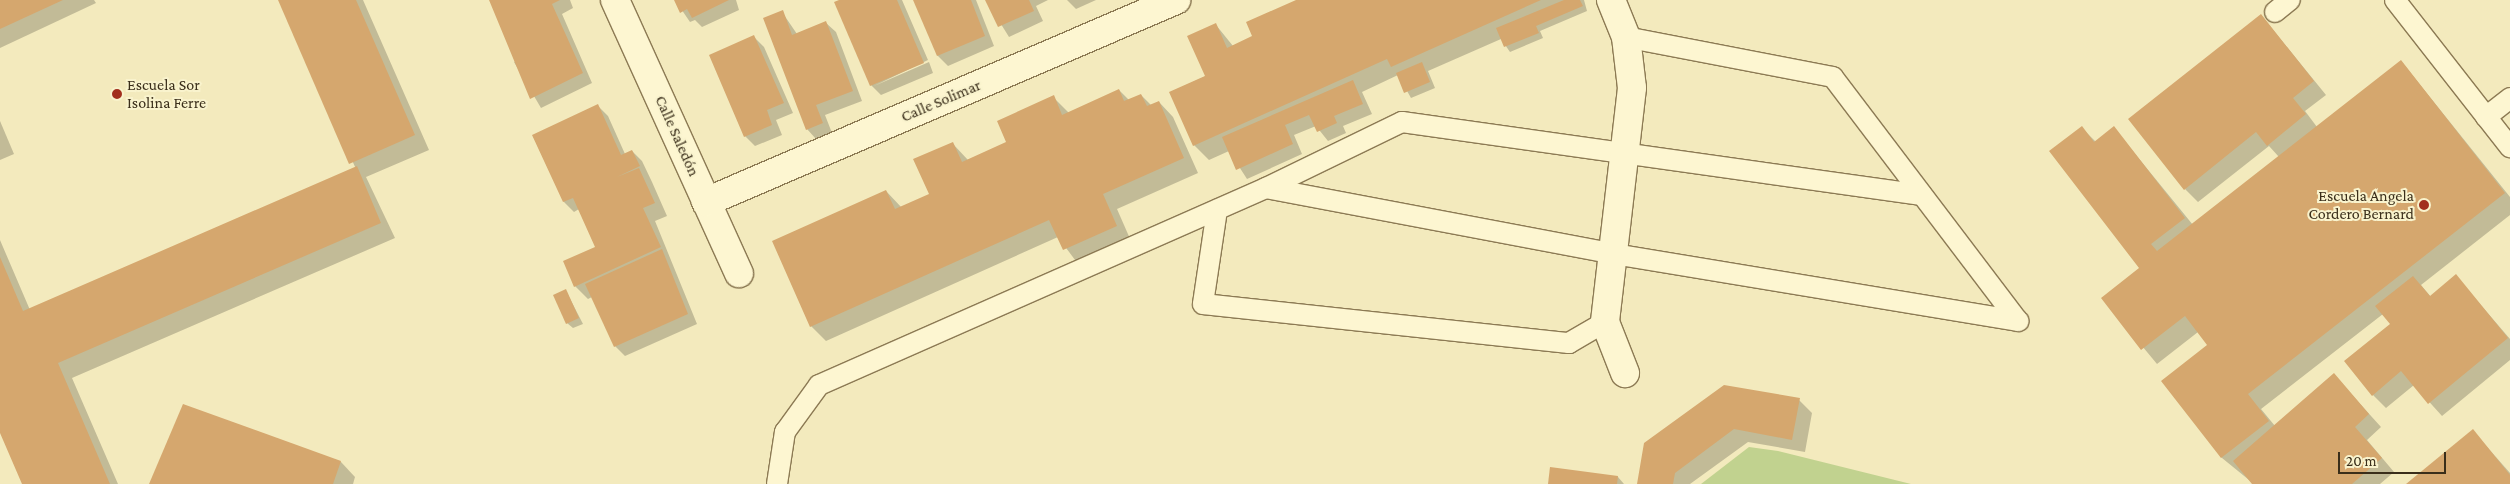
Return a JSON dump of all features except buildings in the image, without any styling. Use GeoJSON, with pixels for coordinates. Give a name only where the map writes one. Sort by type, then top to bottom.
{"type":"FeatureCollection","features":[{"type":"Feature","properties":{"kind":"street","name":"Calle Saledón"},"geometry":{"type":"LineString","coordinates":[[615,0],[738,273]]}},
{"type":"Feature","properties":{"kind":"street","name":"Calle Solimar"},"geometry":{"type":"LineString","coordinates":[[706,202],[1176,0]]}},
{"type":"Feature","properties":{"kind":"street"},"geometry":{"type":"LineString","coordinates":[[1610,0],[1626,37],[1632,88],[1628,153],[1605,322],[1625,373]]}},
{"type":"Feature","properties":{"kind":"lane"},"geometry":{"type":"LineString","coordinates":[[2396,0],[2510,147]]}},
{"type":"Feature","properties":{"kind":"lane"},"geometry":{"type":"LineString","coordinates":[[1266,188],[1614,254],[2018,321],[1833,77],[1626,37]]}},
{"type":"Feature","properties":{"kind":"lane"},"geometry":{"type":"LineString","coordinates":[[2486,117],[2510,98]]}},
{"type":"Feature","properties":{"kind":"lane"},"geometry":{"type":"LineString","coordinates":[[777,484],[785,432],[819,385],[1266,188],[1402,122],[1922,195]]}},
{"type":"Feature","properties":{"kind":"lane"},"geometry":{"type":"LineString","coordinates":[[1217,210],[1203,304],[1569,344],[1605,322]]}},
{"type":"Feature","properties":{"kind":"green space"},"geometry":{"type":"Polygon","coordinates":[[[1749,447],[1778,451],[1911,484],[1701,484],[1749,447]]]}},
{"type":"Feature","properties":{"kind":"place","name":"Escuela Sor Isolina Ferre"},"geometry":{"type":"Point","coordinates":[117,94]}},
{"type":"Feature","properties":{"kind":"place","name":"Escuela Angela Cordero Bernard"},"geometry":{"type":"Point","coordinates":[2424,205]}}]}
